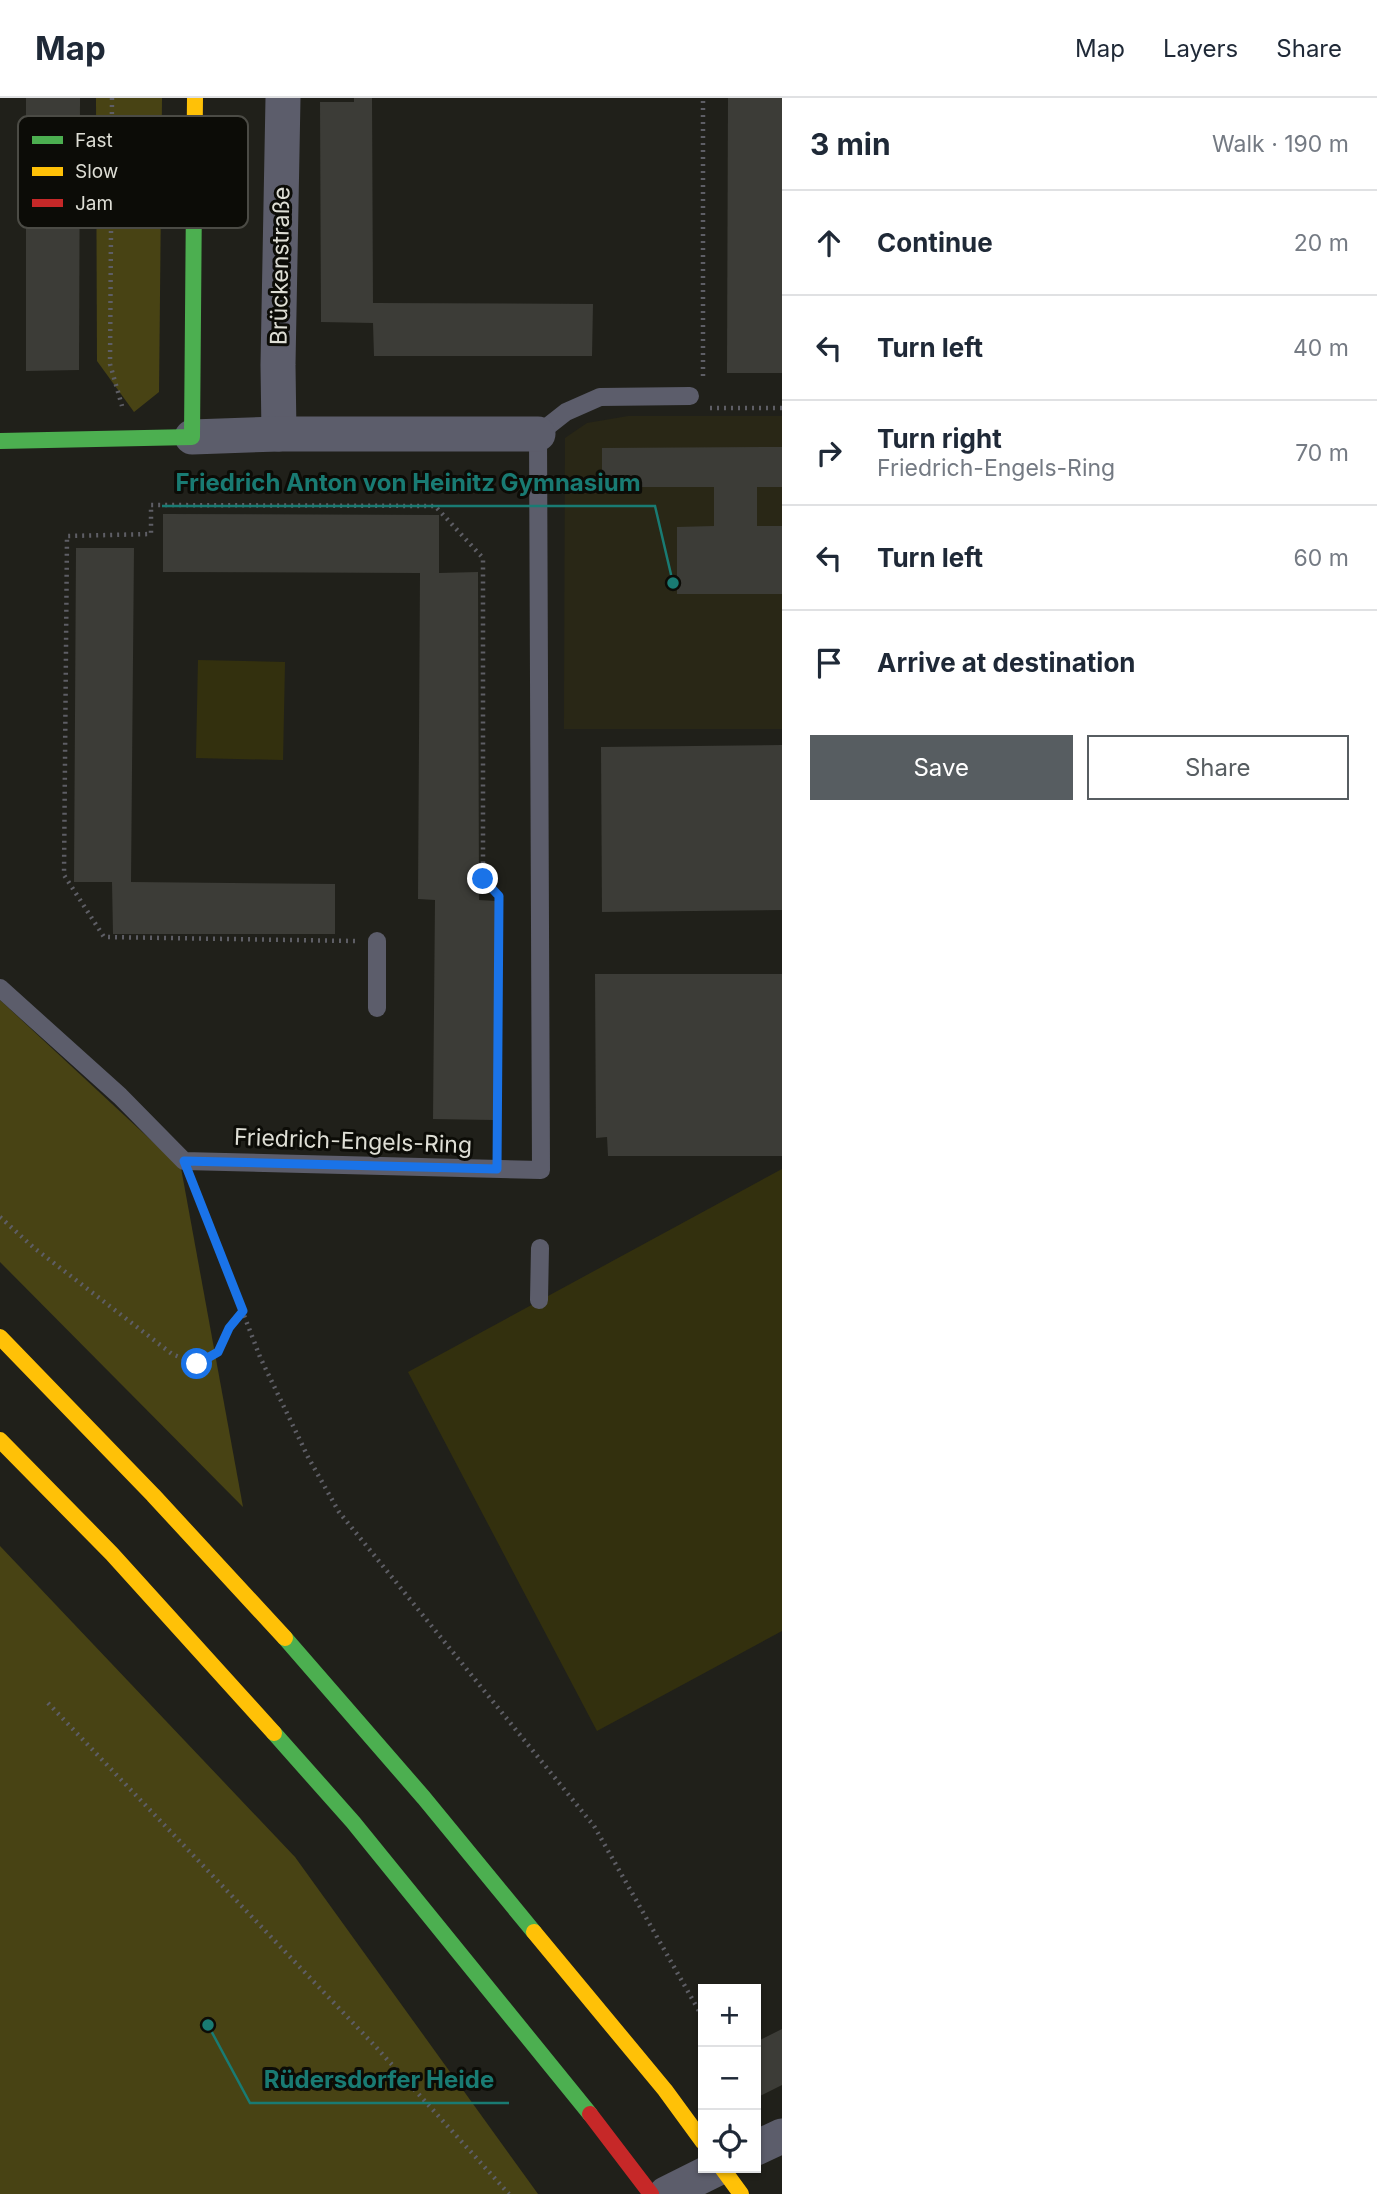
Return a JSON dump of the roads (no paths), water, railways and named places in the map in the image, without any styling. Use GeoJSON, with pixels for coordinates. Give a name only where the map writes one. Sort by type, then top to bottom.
{"type":"FeatureCollection","features":[{"type":"Feature","properties":{"kind":"main road"},"geometry":{"type":"LineString","coordinates":[[195,98],[195,116]]}},
{"type":"Feature","properties":{"kind":"main road"},"geometry":{"type":"LineString","coordinates":[[0,441],[192,438],[194,228]]}},
{"type":"Feature","properties":{"kind":"main road"},"geometry":{"type":"LineString","coordinates":[[0,1337],[153,1495],[282,1634],[424,1798],[665,2091],[698,2135]]}},
{"type":"Feature","properties":{"kind":"main road"},"geometry":{"type":"LineString","coordinates":[[0,1440],[112,1554],[353,1822],[651,2194]]}},
{"type":"Feature","properties":{"kind":"main road"},"geometry":{"type":"LineString","coordinates":[[724,2173],[741,2194]]}},
{"type":"Feature","properties":{"kind":"street","name":"Brückenstraße"},"geometry":{"type":"LineString","coordinates":[[279,434],[283,98]]}},
{"type":"Feature","properties":{"kind":"street"},"geometry":{"type":"LineString","coordinates":[[192,438],[279,434],[538,434]]}},
{"type":"Feature","properties":{"kind":"street"},"geometry":{"type":"LineString","coordinates":[[761,2146],[782,2136]]}},
{"type":"Feature","properties":{"kind":"street"},"geometry":{"type":"LineString","coordinates":[[666,2194],[710,2173]]}},
{"type":"Feature","properties":{"kind":"lane"},"geometry":{"type":"LineString","coordinates":[[538,434],[566,412],[600,397],[696,402]]}},
{"type":"Feature","properties":{"kind":"lane","name":"Friedrich-Engels-Ring"},"geometry":{"type":"LineString","coordinates":[[0,988],[120,1096],[184,1161],[541,1170],[538,434]]}},
{"type":"Feature","properties":{"kind":"lane"},"geometry":{"type":"LineString","coordinates":[[377,941],[377,1008]]}},
{"type":"Feature","properties":{"kind":"lane"},"geometry":{"type":"LineString","coordinates":[[539,1300],[540,1248]]}},
{"type":"Feature","properties":{"kind":"place","name":"Friedrich Anton von Heinitz Gymnasium"},"geometry":{"type":"Point","coordinates":[673,583]}},
{"type":"Feature","properties":{"kind":"place","name":"Rüdersdorfer Heide"},"geometry":{"type":"Point","coordinates":[208,2025]}}]}
